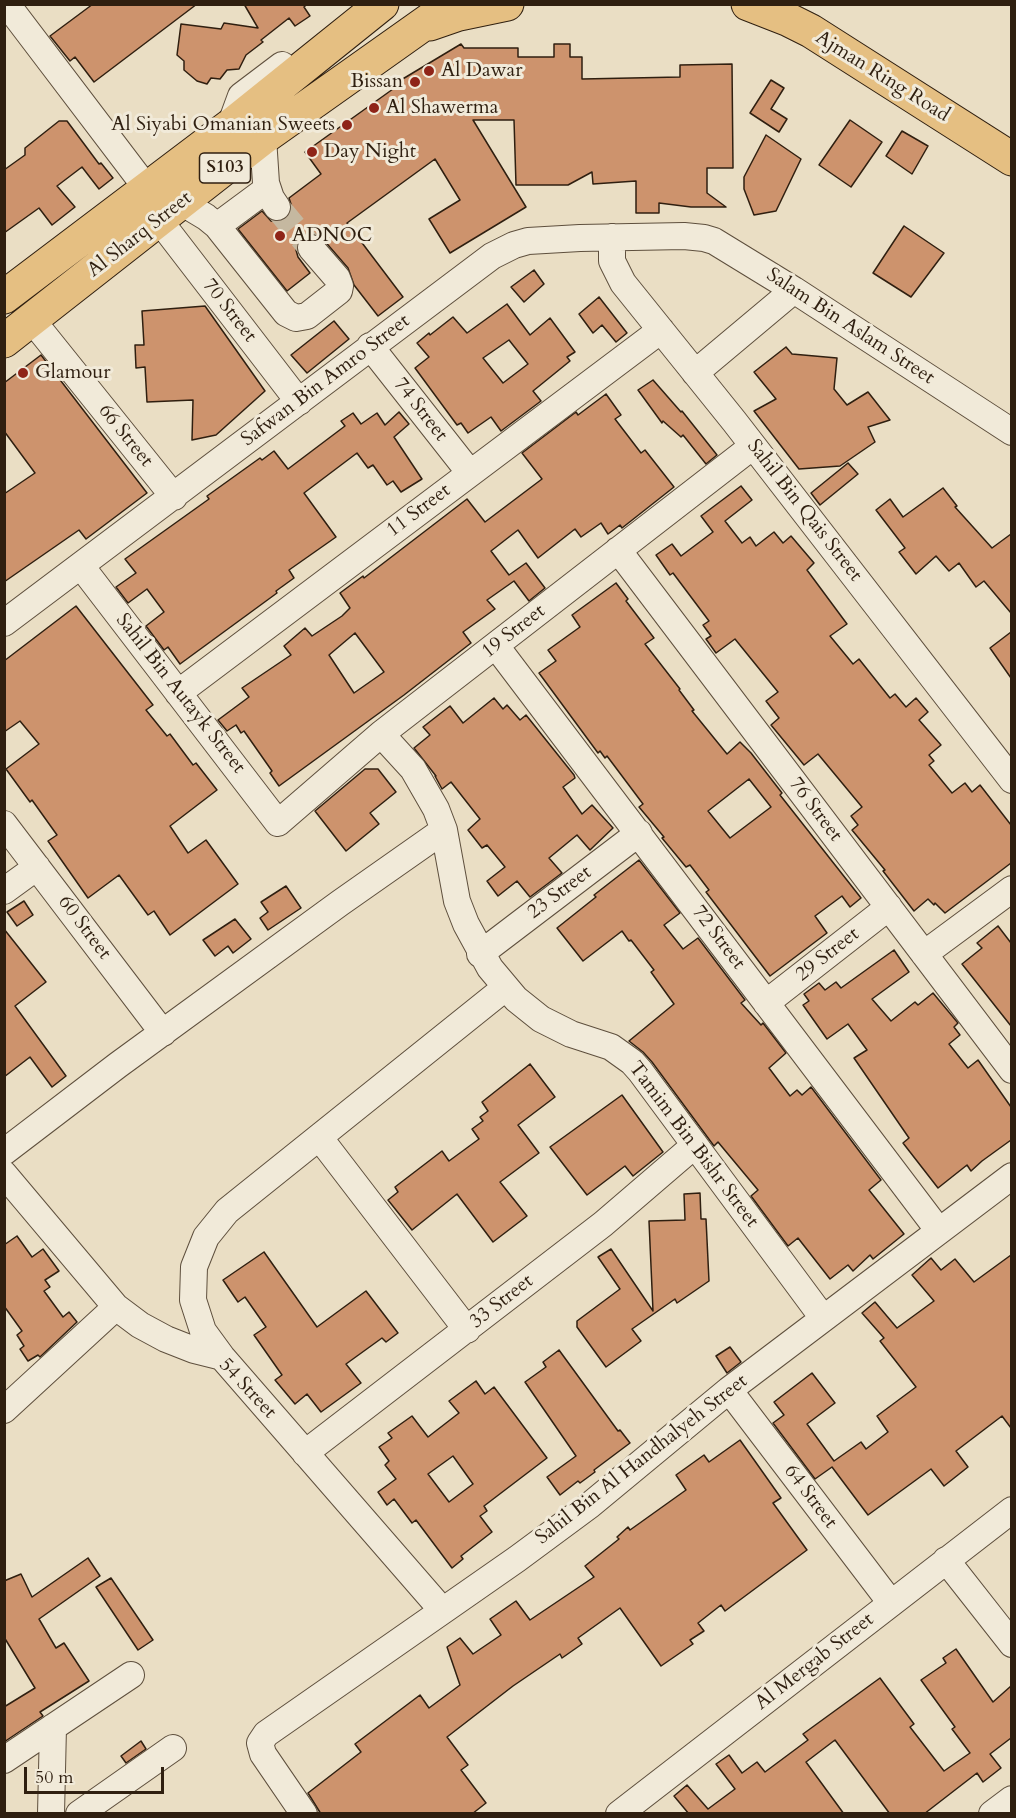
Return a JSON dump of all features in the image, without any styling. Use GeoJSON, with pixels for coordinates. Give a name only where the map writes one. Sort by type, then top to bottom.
{"type":"FeatureCollection","features":[{"type":"Feature","properties":{"kind":"main road","name":"Al Sharq Street"},"geometry":{"type":"LineString","coordinates":[[4,341],[32,320],[162,204],[230,126],[382,4]]}},
{"type":"Feature","properties":{"kind":"main road","name":"Al Sharq Street"},"geometry":{"type":"LineString","coordinates":[[4,297],[162,204],[263,138],[452,4]]}},
{"type":"Feature","properties":{"kind":"main road"},"geometry":{"type":"LineString","coordinates":[[409,33],[459,14],[507,4]]}},
{"type":"Feature","properties":{"kind":"main road","name":"Ajman Ring Road"},"geometry":{"type":"LineString","coordinates":[[748,4],[811,31],[1011,159]]}},
{"type":"Feature","properties":{"kind":"street"},"geometry":{"type":"LineString","coordinates":[[230,126],[239,99],[244,93],[361,4]]}},
{"type":"Feature","properties":{"kind":"street","name":"70 Street"},"geometry":{"type":"LineString","coordinates":[[8,7],[162,204],[299,402]]}},
{"type":"Feature","properties":{"kind":"street"},"geometry":{"type":"LineString","coordinates":[[217,226],[272,198],[264,177],[263,138]]}},
{"type":"Feature","properties":{"kind":"street"},"geometry":{"type":"LineString","coordinates":[[162,204],[206,217],[217,226],[286,313],[296,318],[307,316],[336,294],[340,286],[337,278],[310,248]]}},
{"type":"Feature","properties":{"kind":"street","name":"Safwan Bin Amro Street"},"geometry":{"type":"LineString","coordinates":[[4,623],[174,497],[370,346],[503,249],[528,241],[684,236]]}},
{"type":"Feature","properties":{"kind":"street","name":"Salam Bin Aslam Street"},"geometry":{"type":"LineString","coordinates":[[684,236],[714,241],[794,290],[1011,432]]}},
{"type":"Feature","properties":{"kind":"street","name":"Sahil Bin Qais Street"},"geometry":{"type":"LineString","coordinates":[[612,237],[612,261],[623,283],[753,446],[1011,780]]}},
{"type":"Feature","properties":{"kind":"street"},"geometry":{"type":"LineString","coordinates":[[695,372],[794,290]]}},
{"type":"Feature","properties":{"kind":"street","name":"66 Street"},"geometry":{"type":"LineString","coordinates":[[32,320],[174,497]]}},
{"type":"Feature","properties":{"kind":"street","name":"11 Street"},"geometry":{"type":"LineString","coordinates":[[178,693],[661,330]]}},
{"type":"Feature","properties":{"kind":"street","name":"74 Street"},"geometry":{"type":"LineString","coordinates":[[370,346],[470,473]]}},
{"type":"Feature","properties":{"kind":"street","name":"19 Street"},"geometry":{"type":"LineString","coordinates":[[278,823],[381,734],[753,446]]}},
{"type":"Feature","properties":{"kind":"street","name":"76 Street"},"geometry":{"type":"LineString","coordinates":[[618,550],[1011,1070]]}},
{"type":"Feature","properties":{"kind":"street","name":"Sahil Bin Autayk Street"},"geometry":{"type":"LineString","coordinates":[[81,566],[278,823]]}},
{"type":"Feature","properties":{"kind":"street","name":"72 Street"},"geometry":{"type":"LineString","coordinates":[[496,646],[939,1231]]}},
{"type":"Feature","properties":{"kind":"street","name":"Tamim Bin Bishr Street"},"geometry":{"type":"LineString","coordinates":[[381,734],[413,769],[431,799],[444,830],[458,901],[480,954],[506,988],[528,1010],[571,1034],[611,1047],[632,1062],[824,1318]]}},
{"type":"Feature","properties":{"kind":"street","name":"60 Street"},"geometry":{"type":"LineString","coordinates":[[4,824],[163,1033]]}},
{"type":"Feature","properties":{"kind":"street"},"geometry":{"type":"LineString","coordinates":[[4,1152],[340,903],[444,830]]}},
{"type":"Feature","properties":{"kind":"street","name":"23 Street"},"geometry":{"type":"LineString","coordinates":[[480,954],[639,833]]}},
{"type":"Feature","properties":{"kind":"street"},"geometry":{"type":"LineString","coordinates":[[4,891],[37,867]]}},
{"type":"Feature","properties":{"kind":"street"},"geometry":{"type":"LineString","coordinates":[[924,954],[1011,889]]}},
{"type":"Feature","properties":{"kind":"street","name":"29 Street"},"geometry":{"type":"LineString","coordinates":[[766,1003],[889,908]]}},
{"type":"Feature","properties":{"kind":"street"},"geometry":{"type":"LineString","coordinates":[[222,1357],[203,1331],[193,1300],[194,1267],[206,1237],[227,1211],[506,988]]}},
{"type":"Feature","properties":{"kind":"street"},"geometry":{"type":"LineString","coordinates":[[319,1137],[467,1330]]}},
{"type":"Feature","properties":{"kind":"street","name":"33 Street"},"geometry":{"type":"LineString","coordinates":[[305,1453],[603,1224],[695,1145]]}},
{"type":"Feature","properties":{"kind":"street","name":"54 Street"},"geometry":{"type":"LineString","coordinates":[[4,1174],[116,1307],[140,1325],[166,1338],[194,1350],[222,1357],[442,1610]]}},
{"type":"Feature","properties":{"kind":"street","name":"Sahil Bin Al Handhalyeh Street"},"geometry":{"type":"LineString","coordinates":[[304,1814],[262,1754],[260,1743],[266,1734],[517,1559],[590,1504],[729,1390],[1011,1176]]}},
{"type":"Feature","properties":{"kind":"street"},"geometry":{"type":"LineString","coordinates":[[4,1410],[116,1307]]}},
{"type":"Feature","properties":{"kind":"street","name":"64 Street"},"geometry":{"type":"LineString","coordinates":[[729,1390],[891,1603]]}},
{"type":"Feature","properties":{"kind":"street","name":"Al Mergab Street"},"geometry":{"type":"LineString","coordinates":[[619,1814],[1011,1510]]}},
{"type":"Feature","properties":{"kind":"street"},"geometry":{"type":"LineString","coordinates":[[946,1560],[1011,1644]]}},
{"type":"Feature","properties":{"kind":"street"},"geometry":{"type":"LineString","coordinates":[[4,1760],[130,1675]]}},
{"type":"Feature","properties":{"kind":"street"},"geometry":{"type":"LineString","coordinates":[[51,1814],[53,1726]]}},
{"type":"Feature","properties":{"kind":"street"},"geometry":{"type":"LineString","coordinates":[[80,1814],[174,1748]]}},
{"type":"Feature","properties":{"kind":"building"},"geometry":{"type":"Polygon","coordinates":[[[93,4],[197,4],[94,82],[75,57],[70,61],[50,36],[93,4]]]}},
{"type":"Feature","properties":{"kind":"building"},"geometry":{"type":"Polygon","coordinates":[[[244,4],[307,4],[304,7],[310,16],[295,26],[289,18],[246,55],[239,69],[227,70],[220,79],[211,78],[207,84],[197,81],[184,70],[184,61],[177,55],[181,24],[221,29],[224,23],[258,28],[244,4]]]}},
{"type":"Feature","properties":{"kind":"building"},"geometry":{"type":"Polygon","coordinates":[[[461,44],[464,48],[518,48],[518,57],[554,57],[554,44],[570,44],[570,57],[582,57],[582,79],[680,77],[680,65],[732,64],[733,168],[707,168],[707,193],[726,207],[691,207],[659,203],[659,213],[636,213],[636,181],[593,184],[592,172],[568,185],[516,185],[514,120],[473,120],[526,207],[450,253],[429,219],[460,200],[435,159],[347,223],[403,297],[378,316],[354,285],[348,268],[322,238],[309,233],[301,237],[296,250],[298,257],[310,273],[287,291],[238,229],[262,211],[271,221],[279,222],[286,219],[292,207],[289,198],[321,174],[305,152],[393,89],[391,86],[461,44]]]}},
{"type":"Feature","properties":{"kind":"building"},"geometry":{"type":"Polygon","coordinates":[[[771,80],[784,88],[771,109],[787,119],[779,132],[750,113],[771,80]]]}},
{"type":"Feature","properties":{"kind":"building"},"geometry":{"type":"Polygon","coordinates":[[[850,120],[882,142],[851,187],[819,165],[850,120]]]}},
{"type":"Feature","properties":{"kind":"building"},"geometry":{"type":"Polygon","coordinates":[[[59,121],[67,121],[99,164],[101,163],[113,178],[99,189],[82,167],[57,186],[75,207],[52,225],[39,208],[4,233],[4,170],[25,155],[25,148],[59,121]]]}},
{"type":"Feature","properties":{"kind":"building"},"geometry":{"type":"Polygon","coordinates":[[[902,131],[928,146],[912,174],[886,156],[902,131]]]}},
{"type":"Feature","properties":{"kind":"building"},"geometry":{"type":"Polygon","coordinates":[[[766,135],[801,159],[776,211],[754,215],[744,189],[744,177],[766,135]]]}},
{"type":"Feature","properties":{"kind":"building"},"geometry":{"type":"Polygon","coordinates":[[[904,226],[944,253],[911,297],[873,273],[904,226]]]}},
{"type":"Feature","properties":{"kind":"building"},"geometry":{"type":"Polygon","coordinates":[[[534,270],[544,284],[524,302],[511,287],[534,270]]]}},
{"type":"Feature","properties":{"kind":"building"},"geometry":{"type":"Polygon","coordinates":[[[599,297],[627,333],[616,342],[602,325],[593,333],[579,314],[599,297]]]}},
{"type":"Feature","properties":{"kind":"building"},"geometry":{"type":"Polygon","coordinates":[[[507,304],[530,335],[550,318],[575,352],[567,357],[570,361],[533,391],[541,401],[501,431],[491,417],[468,433],[461,423],[457,425],[415,368],[429,357],[417,343],[429,333],[430,335],[453,317],[467,333],[507,304]],[[509,340],[483,358],[503,383],[528,364],[509,340]]]}},
{"type":"Feature","properties":{"kind":"building"},"geometry":{"type":"Polygon","coordinates":[[[205,306],[265,391],[216,435],[192,440],[193,400],[147,402],[145,367],[136,368],[135,345],[144,345],[142,311],[205,306]]]}},
{"type":"Feature","properties":{"kind":"building"},"geometry":{"type":"Polygon","coordinates":[[[334,321],[349,339],[307,373],[291,355],[334,321]]]}},
{"type":"Feature","properties":{"kind":"building"},"geometry":{"type":"Polygon","coordinates":[[[786,347],[792,354],[837,358],[834,389],[847,405],[868,392],[890,420],[868,427],[875,442],[840,466],[799,469],[754,411],[776,399],[754,372],[786,347]]]}},
{"type":"Feature","properties":{"kind":"building"},"geometry":{"type":"Polygon","coordinates":[[[41,355],[147,493],[86,539],[79,530],[4,582],[4,494],[35,473],[4,431],[4,383],[41,355]]]}},
{"type":"Feature","properties":{"kind":"building"},"geometry":{"type":"Polygon","coordinates":[[[653,380],[682,411],[717,455],[706,464],[683,435],[681,437],[663,421],[662,423],[638,390],[653,380]]]}},
{"type":"Feature","properties":{"kind":"building"},"geometry":{"type":"Polygon","coordinates":[[[606,394],[621,415],[615,419],[641,453],[645,450],[674,487],[622,528],[620,525],[608,534],[601,523],[581,537],[575,529],[538,558],[518,530],[491,551],[509,575],[526,563],[545,588],[529,601],[514,581],[487,600],[495,609],[463,632],[471,643],[279,786],[270,773],[272,771],[244,731],[241,733],[236,725],[227,731],[218,720],[249,697],[242,688],[291,655],[284,646],[305,628],[312,636],[342,616],[350,608],[340,593],[363,576],[364,578],[467,499],[485,522],[542,479],[522,453],[576,412],[578,415],[606,394]],[[355,633],[329,655],[354,693],[384,672],[355,633]]]}},
{"type":"Feature","properties":{"kind":"building"},"geometry":{"type":"Polygon","coordinates":[[[399,412],[409,424],[394,437],[422,479],[401,492],[393,481],[387,485],[373,465],[368,468],[357,453],[304,493],[336,537],[289,570],[294,578],[276,591],[277,593],[180,664],[168,647],[164,650],[146,626],[164,612],[147,589],[128,603],[116,587],[136,573],[125,559],[209,499],[207,496],[260,458],[262,460],[274,451],[288,469],[345,426],[341,421],[353,413],[361,424],[377,413],[385,425],[399,412]]]}},
{"type":"Feature","properties":{"kind":"building"},"geometry":{"type":"Polygon","coordinates":[[[848,463],[858,474],[820,505],[811,493],[848,463]]]}},
{"type":"Feature","properties":{"kind":"building"},"geometry":{"type":"Polygon","coordinates":[[[741,486],[752,500],[725,521],[742,543],[750,537],[756,546],[774,532],[783,543],[791,536],[814,563],[807,570],[847,624],[830,636],[853,664],[859,659],[890,698],[895,694],[906,707],[916,698],[928,712],[919,720],[941,745],[929,755],[934,761],[929,765],[952,793],[965,783],[972,792],[980,785],[1011,825],[1011,863],[945,913],[928,899],[914,911],[883,871],[885,870],[852,830],[858,825],[851,816],[862,807],[818,754],[804,765],[771,725],[779,718],[766,701],[778,692],[735,639],[716,653],[706,639],[711,636],[703,625],[709,621],[673,573],[670,575],[656,555],[672,544],[681,556],[713,532],[701,516],[741,486]]]}},
{"type":"Feature","properties":{"kind":"building"},"geometry":{"type":"Polygon","coordinates":[[[943,488],[957,506],[955,507],[992,548],[1011,534],[1011,613],[984,581],[976,587],[959,563],[949,571],[936,556],[916,574],[899,552],[905,548],[876,510],[890,499],[903,517],[943,488]]]}},
{"type":"Feature","properties":{"kind":"building"},"geometry":{"type":"Polygon","coordinates":[[[616,583],[628,599],[626,601],[654,638],[645,644],[680,689],[694,710],[692,711],[727,754],[740,742],[751,753],[782,793],[780,795],[861,898],[850,907],[842,896],[815,916],[827,933],[770,976],[706,892],[709,890],[690,865],[686,867],[639,807],[643,804],[607,756],[605,758],[600,751],[598,753],[539,673],[556,661],[548,650],[580,627],[572,615],[616,583]],[[749,779],[708,811],[730,838],[771,807],[749,779]]]}},
{"type":"Feature","properties":{"kind":"building"},"geometry":{"type":"Polygon","coordinates":[[[76,606],[153,705],[146,710],[167,736],[170,734],[193,765],[196,763],[217,790],[170,826],[188,853],[206,840],[238,884],[170,935],[154,911],[148,915],[119,875],[88,898],[48,841],[57,835],[6,769],[39,744],[20,721],[4,732],[4,661],[76,606]]]}},
{"type":"Feature","properties":{"kind":"building"},"geometry":{"type":"Polygon","coordinates":[[[1011,632],[1011,678],[990,648],[1011,632]]]}},
{"type":"Feature","properties":{"kind":"building"},"geometry":{"type":"Polygon","coordinates":[[[494,698],[503,709],[507,705],[520,720],[526,715],[574,775],[575,778],[563,787],[582,814],[592,805],[613,828],[590,850],[577,835],[549,858],[562,873],[530,897],[517,881],[498,896],[487,881],[505,867],[487,845],[482,848],[468,830],[480,819],[451,782],[442,789],[436,776],[414,748],[430,735],[423,727],[450,706],[463,723],[494,698]]]}},
{"type":"Feature","properties":{"kind":"building"},"geometry":{"type":"Polygon","coordinates":[[[365,769],[378,769],[396,792],[370,813],[379,824],[346,851],[315,811],[365,769]]]}},
{"type":"Feature","properties":{"kind":"building"},"geometry":{"type":"Polygon","coordinates":[[[639,860],[680,913],[664,925],[683,949],[698,938],[745,1000],[741,1003],[761,1025],[763,1023],[786,1053],[769,1068],[790,1096],[797,1090],[802,1095],[811,1087],[881,1180],[869,1190],[904,1234],[873,1259],[870,1255],[853,1271],[848,1265],[830,1279],[798,1238],[788,1246],[751,1196],[758,1190],[718,1142],[714,1146],[652,1062],[629,1041],[674,1004],[651,972],[654,970],[631,940],[629,941],[622,931],[583,961],[557,928],[639,860]]]}},
{"type":"Feature","properties":{"kind":"building"},"geometry":{"type":"Polygon","coordinates":[[[286,886],[301,908],[268,930],[260,918],[268,912],[261,902],[286,886]]]}},
{"type":"Feature","properties":{"kind":"building"},"geometry":{"type":"Polygon","coordinates":[[[24,901],[33,915],[17,926],[7,912],[24,901]]]}},
{"type":"Feature","properties":{"kind":"building"},"geometry":{"type":"Polygon","coordinates":[[[235,919],[251,939],[233,953],[228,946],[215,956],[203,940],[235,919]]]}},
{"type":"Feature","properties":{"kind":"building"},"geometry":{"type":"Polygon","coordinates":[[[998,926],[1011,943],[1011,1026],[962,964],[982,948],[977,943],[998,926]]]}},
{"type":"Feature","properties":{"kind":"building"},"geometry":{"type":"Polygon","coordinates":[[[4,929],[46,982],[15,1006],[66,1076],[52,1087],[30,1057],[4,1077],[4,929]]]}},
{"type":"Feature","properties":{"kind":"building"},"geometry":{"type":"Polygon","coordinates":[[[894,950],[909,972],[872,999],[891,1021],[915,1002],[918,1005],[933,993],[958,1023],[954,1027],[960,1035],[949,1044],[968,1068],[978,1060],[1011,1107],[1011,1140],[971,1171],[967,1165],[938,1188],[903,1143],[909,1138],[854,1058],[867,1050],[848,1024],[827,1039],[803,1005],[809,1001],[804,994],[819,983],[825,990],[836,982],[841,988],[894,950]]]}},
{"type":"Feature","properties":{"kind":"building"},"geometry":{"type":"Polygon","coordinates":[[[530,1064],[555,1097],[518,1125],[539,1153],[500,1182],[527,1216],[493,1242],[457,1194],[412,1230],[388,1200],[398,1192],[395,1187],[442,1151],[449,1161],[479,1139],[472,1129],[483,1121],[480,1117],[488,1111],[482,1102],[530,1064]]]}},
{"type":"Feature","properties":{"kind":"building"},"geometry":{"type":"Polygon","coordinates":[[[622,1095],[663,1152],[633,1176],[625,1166],[587,1195],[550,1147],[622,1095]]]}},
{"type":"Feature","properties":{"kind":"building"},"geometry":{"type":"Polygon","coordinates":[[[700,1193],[701,1219],[706,1219],[709,1281],[677,1303],[675,1299],[632,1329],[641,1341],[606,1367],[577,1327],[577,1321],[620,1289],[598,1257],[611,1249],[653,1311],[649,1221],[685,1220],[684,1194],[700,1193]]]}},
{"type":"Feature","properties":{"kind":"building"},"geometry":{"type":"Polygon","coordinates":[[[17,1236],[32,1257],[43,1249],[59,1271],[45,1280],[50,1287],[44,1291],[63,1317],[69,1312],[77,1322],[40,1357],[38,1355],[28,1361],[20,1349],[24,1346],[17,1335],[22,1331],[4,1306],[4,1245],[17,1236]]]}},
{"type":"Feature","properties":{"kind":"building"},"geometry":{"type":"Polygon","coordinates":[[[264,1252],[317,1327],[366,1291],[398,1333],[386,1342],[382,1338],[346,1364],[361,1383],[321,1412],[307,1394],[295,1404],[275,1380],[282,1375],[254,1335],[266,1327],[245,1297],[238,1302],[223,1280],[264,1252]]]}},
{"type":"Feature","properties":{"kind":"building"},"geometry":{"type":"Polygon","coordinates":[[[1011,1255],[1011,1428],[1002,1416],[956,1451],[968,1467],[944,1486],[931,1469],[868,1515],[832,1467],[815,1479],[773,1423],[784,1415],[774,1402],[812,1373],[835,1403],[807,1424],[834,1461],[861,1442],[866,1449],[888,1432],[877,1416],[916,1387],[880,1341],[884,1338],[862,1313],[875,1302],[897,1328],[934,1301],[912,1275],[931,1258],[941,1270],[955,1259],[974,1282],[1011,1255]]]}},
{"type":"Feature","properties":{"kind":"building"},"geometry":{"type":"Polygon","coordinates":[[[730,1347],[741,1362],[727,1373],[716,1356],[730,1347]]]}},
{"type":"Feature","properties":{"kind":"building"},"geometry":{"type":"Polygon","coordinates":[[[559,1350],[618,1431],[620,1430],[630,1443],[594,1470],[595,1472],[580,1483],[578,1481],[560,1495],[547,1477],[576,1456],[525,1382],[546,1367],[543,1362],[559,1350]]]}},
{"type":"Feature","properties":{"kind":"building"},"geometry":{"type":"Polygon","coordinates":[[[476,1381],[485,1394],[494,1387],[547,1458],[484,1506],[487,1511],[480,1516],[492,1532],[461,1556],[463,1559],[452,1568],[416,1520],[412,1523],[394,1499],[387,1505],[378,1492],[396,1479],[385,1465],[389,1461],[379,1447],[392,1438],[388,1433],[412,1416],[428,1437],[459,1413],[449,1401],[476,1381]],[[453,1456],[428,1474],[449,1502],[473,1484],[453,1456]]]}},
{"type":"Feature","properties":{"kind":"building"},"geometry":{"type":"Polygon","coordinates":[[[740,1440],[781,1498],[773,1503],[807,1550],[725,1611],[721,1605],[698,1623],[704,1631],[690,1640],[693,1644],[661,1666],[620,1608],[578,1638],[582,1644],[562,1658],[560,1654],[513,1686],[447,1737],[468,1765],[461,1770],[486,1803],[472,1814],[321,1814],[308,1793],[361,1752],[355,1744],[420,1695],[429,1708],[460,1685],[447,1647],[460,1638],[473,1654],[501,1635],[490,1619],[516,1601],[530,1620],[594,1577],[585,1566],[619,1539],[617,1537],[628,1527],[630,1530],[686,1490],[676,1475],[704,1455],[709,1462],[740,1440]]]}},
{"type":"Feature","properties":{"kind":"building"},"geometry":{"type":"Polygon","coordinates":[[[88,1558],[100,1576],[39,1619],[56,1648],[64,1643],[89,1681],[40,1712],[43,1716],[4,1742],[4,1707],[35,1688],[4,1637],[4,1581],[21,1574],[32,1597],[88,1558]]]}},
{"type":"Feature","properties":{"kind":"building"},"geometry":{"type":"Polygon","coordinates":[[[111,1578],[153,1640],[138,1650],[96,1587],[111,1578]]]}},
{"type":"Feature","properties":{"kind":"building"},"geometry":{"type":"Polygon","coordinates":[[[956,1649],[993,1702],[1011,1686],[1011,1738],[990,1754],[1001,1768],[983,1782],[977,1773],[924,1814],[890,1814],[835,1740],[806,1762],[844,1814],[689,1814],[674,1796],[687,1785],[708,1809],[735,1789],[716,1764],[729,1755],[742,1773],[757,1762],[765,1772],[808,1740],[803,1734],[880,1678],[914,1724],[910,1727],[944,1771],[970,1753],[952,1729],[955,1727],[921,1680],[946,1663],[943,1658],[956,1649]]]}},
{"type":"Feature","properties":{"kind":"building"},"geometry":{"type":"Polygon","coordinates":[[[141,1741],[146,1749],[126,1763],[121,1756],[141,1741]]]}},
{"type":"Feature","properties":{"kind":"tunnel"},"geometry":{"type":"LineString","coordinates":[[277,207],[311,248]]}},
{"type":"Feature","properties":{"kind":"place","name":"Al Dawar"},"geometry":{"type":"Point","coordinates":[429,71]}},
{"type":"Feature","properties":{"kind":"place","name":"Bissan"},"geometry":{"type":"Point","coordinates":[415,82]}},
{"type":"Feature","properties":{"kind":"place","name":"Al Shawerma"},"geometry":{"type":"Point","coordinates":[374,108]}},
{"type":"Feature","properties":{"kind":"place","name":"Al Siyabi Omanian Sweets"},"geometry":{"type":"Point","coordinates":[347,125]}},
{"type":"Feature","properties":{"kind":"place","name":"Day Night"},"geometry":{"type":"Point","coordinates":[312,152]}},
{"type":"Feature","properties":{"kind":"place","name":"ADNOC"},"geometry":{"type":"Point","coordinates":[280,236]}},
{"type":"Feature","properties":{"kind":"place","name":"Glamour"},"geometry":{"type":"Point","coordinates":[23,373]}}]}
